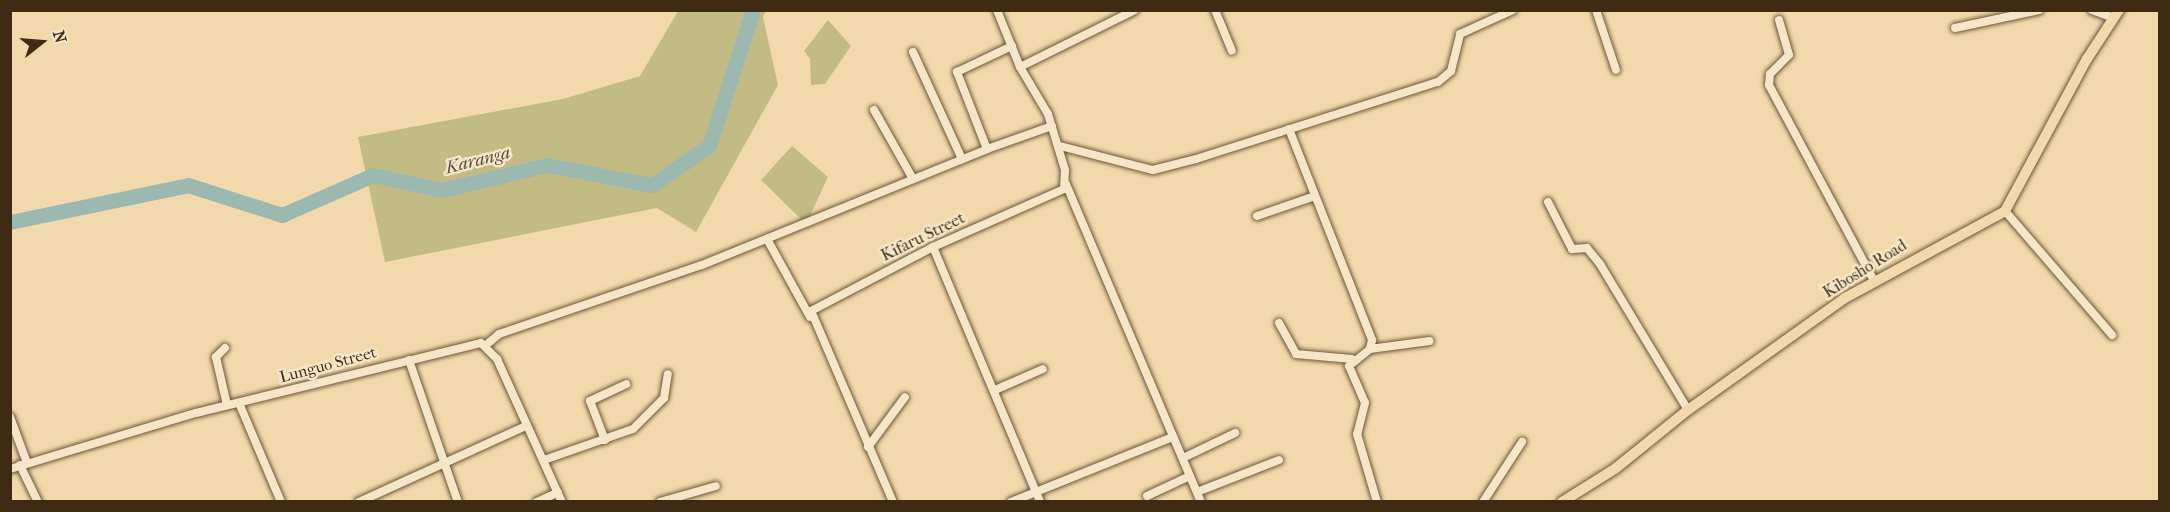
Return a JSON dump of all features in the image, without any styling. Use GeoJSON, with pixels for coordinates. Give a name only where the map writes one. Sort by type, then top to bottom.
{"type":"FeatureCollection","features":[{"type":"Feature","properties":{"kind":"main road"},"geometry":{"type":"LineString","coordinates":[[2005,211],[2117,14]]}},
{"type":"Feature","properties":{"kind":"main road","name":"Kibosho Road"},"geometry":{"type":"LineString","coordinates":[[1562,501],[1616,468],[1688,410],[1874,281],[2005,211]]}},
{"type":"Feature","properties":{"kind":"street"},"geometry":{"type":"LineString","coordinates":[[997,10],[1020,67],[1052,126],[1060,146],[1066,184],[1201,501]]}},
{"type":"Feature","properties":{"kind":"street"},"geometry":{"type":"LineString","coordinates":[[1020,67],[1135,10]]}},
{"type":"Feature","properties":{"kind":"street"},"geometry":{"type":"LineString","coordinates":[[1215,10],[1232,51]]}},
{"type":"Feature","properties":{"kind":"street"},"geometry":{"type":"LineString","coordinates":[[1060,146],[1153,170],[1445,78],[1460,34],[1513,10]]}},
{"type":"Feature","properties":{"kind":"street"},"geometry":{"type":"LineString","coordinates":[[1596,10],[1616,70]]}},
{"type":"Feature","properties":{"kind":"street"},"geometry":{"type":"LineString","coordinates":[[1955,28],[2038,10]]}},
{"type":"Feature","properties":{"kind":"street"},"geometry":{"type":"LineString","coordinates":[[2092,10],[2117,14]]}},
{"type":"Feature","properties":{"kind":"street"},"geometry":{"type":"LineString","coordinates":[[1779,20],[1789,55],[1770,74],[1769,85],[1874,281]]}},
{"type":"Feature","properties":{"kind":"street"},"geometry":{"type":"LineString","coordinates":[[987,149],[957,72],[1012,46]]}},
{"type":"Feature","properties":{"kind":"street"},"geometry":{"type":"LineString","coordinates":[[913,52],[962,159]]}},
{"type":"Feature","properties":{"kind":"street"},"geometry":{"type":"LineString","coordinates":[[874,110],[913,179]]}},
{"type":"Feature","properties":{"kind":"street","name":"Lunguo Street"},"geometry":{"type":"LineString","coordinates":[[10,469],[227,405],[409,360],[486,345],[499,334],[702,266],[987,149],[1052,126]]}},
{"type":"Feature","properties":{"kind":"street"},"geometry":{"type":"LineString","coordinates":[[1289,129],[1369,331],[1370,349]]}},
{"type":"Feature","properties":{"kind":"street","name":"Kifaru Street"},"geometry":{"type":"LineString","coordinates":[[810,317],[822,303],[933,247],[1058,193],[1066,184]]}},
{"type":"Feature","properties":{"kind":"street"},"geometry":{"type":"LineString","coordinates":[[1257,216],[1315,196]]}},
{"type":"Feature","properties":{"kind":"street"},"geometry":{"type":"LineString","coordinates":[[1548,202],[1572,249],[1587,248],[1600,264],[1688,410]]}},
{"type":"Feature","properties":{"kind":"street"},"geometry":{"type":"LineString","coordinates":[[2005,211],[2112,335]]}},
{"type":"Feature","properties":{"kind":"street"},"geometry":{"type":"LineString","coordinates":[[767,238],[793,294],[810,317],[893,501]]}},
{"type":"Feature","properties":{"kind":"street"},"geometry":{"type":"LineString","coordinates":[[933,247],[1038,489],[1040,501]]}},
{"type":"Feature","properties":{"kind":"street"},"geometry":{"type":"LineString","coordinates":[[1279,323],[1296,354],[1352,359],[1370,349],[1429,341]]}},
{"type":"Feature","properties":{"kind":"street"},"geometry":{"type":"LineString","coordinates":[[486,345],[562,501]]}},
{"type":"Feature","properties":{"kind":"street"},"geometry":{"type":"LineString","coordinates":[[225,348],[216,357],[227,405]]}},
{"type":"Feature","properties":{"kind":"street"},"geometry":{"type":"LineString","coordinates":[[1352,359],[1349,370],[1366,407],[1357,434],[1377,501]]}},
{"type":"Feature","properties":{"kind":"street"},"geometry":{"type":"LineString","coordinates":[[409,360],[446,460],[458,501]]}},
{"type":"Feature","properties":{"kind":"street"},"geometry":{"type":"LineString","coordinates":[[995,390],[1043,369]]}},
{"type":"Feature","properties":{"kind":"street"},"geometry":{"type":"LineString","coordinates":[[544,460],[605,440],[645,420],[668,389],[668,374]]}},
{"type":"Feature","properties":{"kind":"street"},"geometry":{"type":"LineString","coordinates":[[605,440],[590,402],[626,384]]}},
{"type":"Feature","properties":{"kind":"street"},"geometry":{"type":"LineString","coordinates":[[868,447],[905,397]]}},
{"type":"Feature","properties":{"kind":"street"},"geometry":{"type":"LineString","coordinates":[[239,403],[281,501]]}},
{"type":"Feature","properties":{"kind":"street"},"geometry":{"type":"LineString","coordinates":[[10,417],[23,464],[38,501]]}},
{"type":"Feature","properties":{"kind":"street"},"geometry":{"type":"LineString","coordinates":[[358,501],[526,426]]}},
{"type":"Feature","properties":{"kind":"street"},"geometry":{"type":"LineString","coordinates":[[1183,458],[1235,433]]}},
{"type":"Feature","properties":{"kind":"street"},"geometry":{"type":"LineString","coordinates":[[1011,501],[1173,437]]}},
{"type":"Feature","properties":{"kind":"street"},"geometry":{"type":"LineString","coordinates":[[1483,501],[1522,442]]}},
{"type":"Feature","properties":{"kind":"street"},"geometry":{"type":"LineString","coordinates":[[1197,492],[1279,460]]}},
{"type":"Feature","properties":{"kind":"street"},"geometry":{"type":"LineString","coordinates":[[1148,496],[1190,476]]}},
{"type":"Feature","properties":{"kind":"street"},"geometry":{"type":"LineString","coordinates":[[668,500],[716,486]]}},
{"type":"Feature","properties":{"kind":"street"},"geometry":{"type":"LineString","coordinates":[[537,501],[558,492]]}},
{"type":"Feature","properties":{"kind":"shaded area"},"geometry":{"type":"Polygon","coordinates":[[[678,11],[766,11],[763,17],[778,85],[696,232],[657,208],[385,262],[358,137],[563,99],[640,76],[678,11]]]}},
{"type":"Feature","properties":{"kind":"shaded area"},"geometry":{"type":"Polygon","coordinates":[[[828,20],[851,46],[825,84],[811,85],[810,59],[804,51],[828,20]]]}},
{"type":"Feature","properties":{"kind":"shaded area"},"geometry":{"type":"Polygon","coordinates":[[[792,146],[828,177],[806,224],[761,180],[792,146]]]}},
{"type":"Feature","properties":{"kind":"waterway","name":"Karanga"},"geometry":{"type":"LineString","coordinates":[[10,222],[188,185],[282,215],[373,175],[442,190],[547,165],[652,185],[709,146],[753,10]]}}]}
